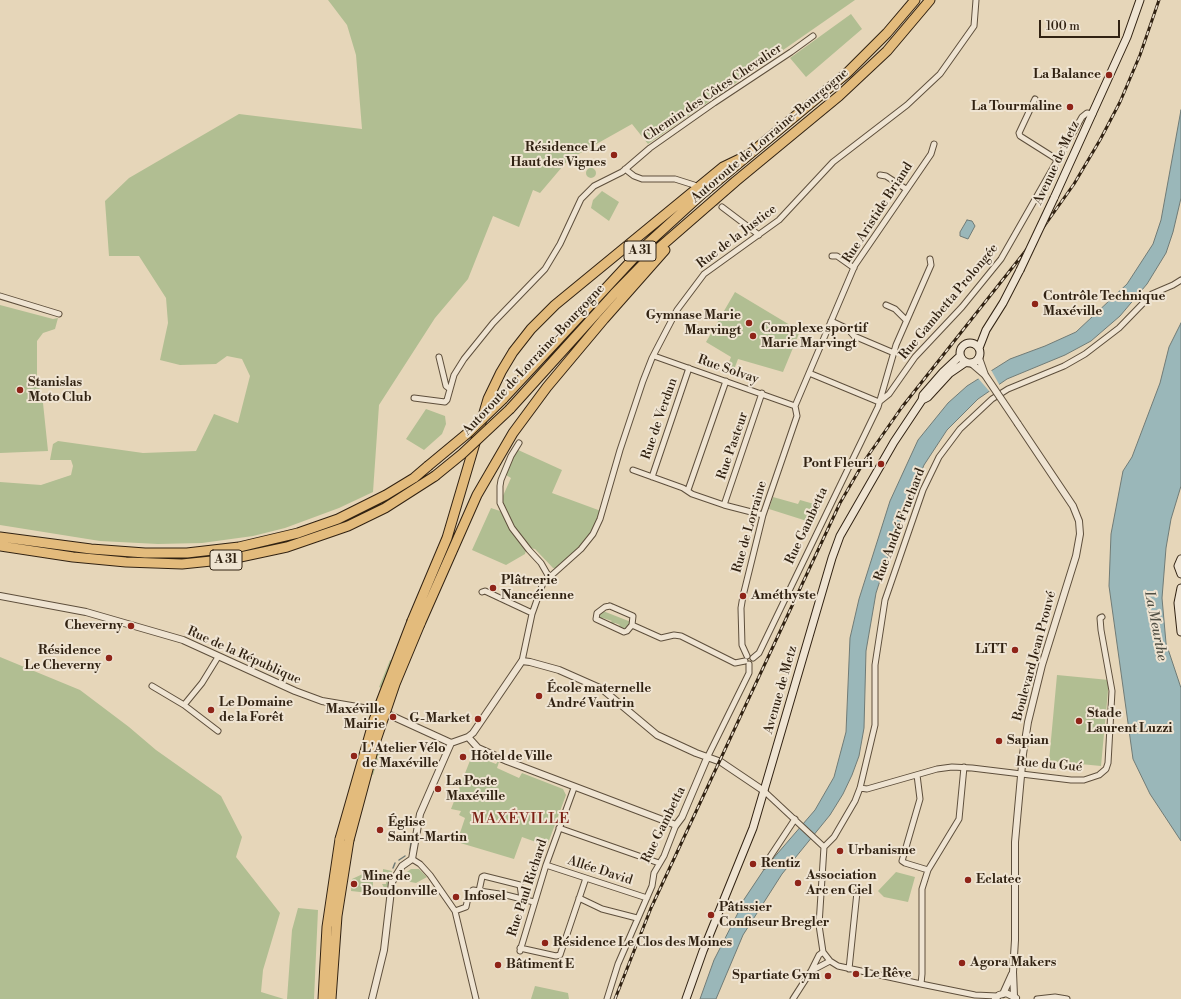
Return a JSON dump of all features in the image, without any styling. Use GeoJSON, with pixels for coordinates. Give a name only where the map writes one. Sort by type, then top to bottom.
{"type":"FeatureCollection","features":[{"type":"Feature","properties":{"kind":"highway","name":"Autoroute de Lorraine-Bourgogne"},"geometry":{"type":"LineString","coordinates":[[0,537],[91,549],[144,553],[187,552],[239,547],[298,533],[338,519],[386,495],[414,478],[469,432],[503,399],[645,246],[703,193],[846,73],[887,33],[915,0]]}},
{"type":"Feature","properties":{"kind":"highway","name":"Autoroute de Lorraine-Bourgogne"},"geometry":{"type":"LineString","coordinates":[[0,546],[73,557],[126,562],[182,564],[231,560],[287,547],[348,526],[385,508],[435,476],[462,454],[510,409],[618,289],[686,224],[839,96],[887,51],[930,0]]}},
{"type":"Feature","properties":{"kind":"highway"},"geometry":{"type":"LineString","coordinates":[[323,999],[327,927],[344,840],[375,742],[416,622],[447,538],[488,400],[501,372],[513,352],[538,321],[560,300],[723,168],[750,154]]}},
{"type":"Feature","properties":{"kind":"highway"},"geometry":{"type":"LineString","coordinates":[[416,622],[477,495],[513,433],[552,382],[628,291],[669,247],[686,224]]}},
{"type":"Feature","properties":{"kind":"highway"},"geometry":{"type":"LineString","coordinates":[[331,999],[344,840]]}},
{"type":"Feature","properties":{"kind":"main road","name":"Avenue de Metz"},"geometry":{"type":"LineString","coordinates":[[979,348],[986,330],[1004,304],[1093,114],[1127,37],[1140,0]]}},
{"type":"Feature","properties":{"kind":"main road","name":"Avenue de Metz"},"geometry":{"type":"LineString","coordinates":[[970,343],[986,330]]}},
{"type":"Feature","properties":{"kind":"main road"},"geometry":{"type":"LineString","coordinates":[[970,343],[979,348],[979,358],[969,363],[960,356],[961,348],[970,343]]}},
{"type":"Feature","properties":{"kind":"main road","name":"Avenue de Metz"},"geometry":{"type":"LineString","coordinates":[[686,999],[703,951],[753,828],[836,547],[844,528],[905,423],[922,400],[928,388],[960,356]]}},
{"type":"Feature","properties":{"kind":"main road","name":"Avenue de Metz"},"geometry":{"type":"LineString","coordinates":[[922,400],[928,397],[950,373],[969,363]]}},
{"type":"Feature","properties":{"kind":"main road"},"geometry":{"type":"LineString","coordinates":[[1181,559],[1178,566],[1181,574]]}},
{"type":"Feature","properties":{"kind":"main road"},"geometry":{"type":"LineString","coordinates":[[1181,588],[1178,603],[1181,632]]}},
{"type":"Feature","properties":{"kind":"street","name":"Rue de la Justice"},"geometry":{"type":"LineString","coordinates":[[522,661],[532,613],[543,582],[581,549],[596,527],[603,510],[627,426],[654,356],[672,319],[697,282],[708,271],[786,214],[832,162],[911,102],[940,74],[974,26],[976,0]]}},
{"type":"Feature","properties":{"kind":"street","name":"Chemin des Côtes Chevalier"},"geometry":{"type":"LineString","coordinates":[[414,398],[445,402],[447,400],[454,375],[483,335],[545,269],[584,196],[599,182],[625,169],[650,148],[714,103],[792,52],[813,36]]}},
{"type":"Feature","properties":{"kind":"street"},"geometry":{"type":"LineString","coordinates":[[1035,99],[1019,133],[1020,136],[1058,160]]}},
{"type":"Feature","properties":{"kind":"street","name":"Rue Gambetta Prolongée"},"geometry":{"type":"LineString","coordinates":[[879,402],[889,394],[915,357],[962,307],[1001,259],[1084,115],[1087,113],[1093,114]]}},
{"type":"Feature","properties":{"kind":"street","name":"Rue Aristide Briand"},"geometry":{"type":"LineString","coordinates":[[795,406],[854,268],[931,154],[934,144]]}},
{"type":"Feature","properties":{"kind":"street"},"geometry":{"type":"LineString","coordinates":[[625,169],[631,174],[642,179],[680,180],[694,186]]}},
{"type":"Feature","properties":{"kind":"street"},"geometry":{"type":"LineString","coordinates":[[880,175],[886,176],[906,189]]}},
{"type":"Feature","properties":{"kind":"street"},"geometry":{"type":"LineString","coordinates":[[722,206],[759,235]]}},
{"type":"Feature","properties":{"kind":"street"},"geometry":{"type":"LineString","coordinates":[[832,256],[837,256],[854,268]]}},
{"type":"Feature","properties":{"kind":"street"},"geometry":{"type":"LineString","coordinates":[[809,373],[879,402],[906,320],[931,265],[930,259]]}},
{"type":"Feature","properties":{"kind":"street","name":"Rue André Fruchard"},"geometry":{"type":"LineString","coordinates":[[824,846],[834,837],[855,801],[860,788],[875,725],[876,657],[885,600],[896,564],[923,490],[939,458],[960,429],[992,399],[1008,389],[1064,366],[1085,354],[1119,328],[1152,294],[1173,286],[1181,280]]}},
{"type":"Feature","properties":{"kind":"street"},"geometry":{"type":"LineString","coordinates":[[0,296],[59,314]]}},
{"type":"Feature","properties":{"kind":"street"},"geometry":{"type":"LineString","coordinates":[[886,305],[895,309],[906,320]]}},
{"type":"Feature","properties":{"kind":"street"},"geometry":{"type":"LineString","coordinates":[[832,321],[848,329],[854,336],[894,353]]}},
{"type":"Feature","properties":{"kind":"street","name":"Rue Solvay"},"geometry":{"type":"LineString","coordinates":[[654,356],[795,406]]}},
{"type":"Feature","properties":{"kind":"street"},"geometry":{"type":"LineString","coordinates":[[439,357],[446,386],[450,389]]}},
{"type":"Feature","properties":{"kind":"street","name":"Boulevard Jean Prouvé"},"geometry":{"type":"LineString","coordinates":[[979,358],[985,375],[1073,506],[1079,520],[1080,534],[1076,556],[1037,685],[1028,722],[1021,774],[1015,842],[1015,940],[1012,972],[1016,998]]}},
{"type":"Feature","properties":{"kind":"street","name":"Boulevard Jean Prouvé"},"geometry":{"type":"LineString","coordinates":[[969,363],[985,375]]}},
{"type":"Feature","properties":{"kind":"street","name":"Rue de Verdun"},"geometry":{"type":"LineString","coordinates":[[652,477],[689,368]]}},
{"type":"Feature","properties":{"kind":"street"},"geometry":{"type":"LineString","coordinates":[[688,490],[726,381]]}},
{"type":"Feature","properties":{"kind":"street","name":"Rue Pasteur"},"geometry":{"type":"LineString","coordinates":[[724,505],[762,394]]}},
{"type":"Feature","properties":{"kind":"street","name":"Rue Gambetta"},"geometry":{"type":"LineString","coordinates":[[607,999],[618,964],[652,886],[654,873],[676,825],[682,817],[707,758],[749,674],[747,660],[752,662],[753,658],[759,653],[879,402]]}},
{"type":"Feature","properties":{"kind":"street","name":"Rue de Lorraine"},"geometry":{"type":"LineString","coordinates":[[747,660],[742,645],[741,603],[763,515],[797,416],[795,406]]}},
{"type":"Feature","properties":{"kind":"street"},"geometry":{"type":"LineString","coordinates":[[519,443],[511,456],[501,480],[500,503],[512,528],[529,550],[542,562],[549,577]]}},
{"type":"Feature","properties":{"kind":"street"},"geometry":{"type":"LineString","coordinates":[[632,470],[688,490],[692,494],[724,505],[763,515]]}},
{"type":"Feature","properties":{"kind":"street"},"geometry":{"type":"LineString","coordinates":[[482,592],[485,591],[532,613]]}},
{"type":"Feature","properties":{"kind":"street","name":"Rue de la République"},"geometry":{"type":"LineString","coordinates":[[0,596],[70,609],[117,620],[135,628],[183,640],[295,691],[322,701],[381,711],[451,743]]}},
{"type":"Feature","properties":{"kind":"street"},"geometry":{"type":"LineString","coordinates":[[610,606],[632,615],[634,619],[632,625],[627,631],[624,632],[598,621],[596,615],[604,607],[610,606]]}},
{"type":"Feature","properties":{"kind":"street","name":"Rue du Gué"},"geometry":{"type":"LineString","coordinates":[[860,788],[866,789],[938,769],[964,767],[1078,780],[1094,777],[1106,769],[1112,691],[1101,630],[1100,618],[1102,617]]}},
{"type":"Feature","properties":{"kind":"street"},"geometry":{"type":"LineString","coordinates":[[632,625],[661,638],[674,635],[681,636],[733,662],[747,660]]}},
{"type":"Feature","properties":{"kind":"street"},"geometry":{"type":"LineString","coordinates":[[184,705],[202,683],[218,656]]}},
{"type":"Feature","properties":{"kind":"street"},"geometry":{"type":"LineString","coordinates":[[372,999],[383,955],[392,882],[397,871],[412,858],[420,814],[451,743],[468,737],[474,731],[522,661],[549,667],[600,687],[649,730],[707,758],[721,762],[764,791],[824,846],[819,925],[822,952],[830,961],[849,969],[975,995],[1016,998]]}},
{"type":"Feature","properties":{"kind":"street"},"geometry":{"type":"LineString","coordinates":[[152,686],[184,705],[218,731]]}},
{"type":"Feature","properties":{"kind":"street"},"geometry":{"type":"LineString","coordinates":[[468,737],[478,748],[574,788],[676,825]]}},
{"type":"Feature","properties":{"kind":"street"},"geometry":{"type":"LineString","coordinates":[[921,984],[921,894],[928,870],[959,819],[964,767]]}},
{"type":"Feature","properties":{"kind":"street"},"geometry":{"type":"LineString","coordinates":[[917,775],[920,799],[902,861],[905,864],[928,870]]}},
{"type":"Feature","properties":{"kind":"street","name":"Rue Paul Richard"},"geometry":{"type":"LineString","coordinates":[[574,788],[546,865],[520,949],[556,956],[560,955],[579,898]]}},
{"type":"Feature","properties":{"kind":"street"},"geometry":{"type":"LineString","coordinates":[[764,866],[797,821]]}},
{"type":"Feature","properties":{"kind":"street"},"geometry":{"type":"LineString","coordinates":[[560,828],[659,863]]}},
{"type":"Feature","properties":{"kind":"street"},"geometry":{"type":"LineString","coordinates":[[412,858],[430,875],[455,911],[476,999]]}},
{"type":"Feature","properties":{"kind":"street","name":"Allée David"},"geometry":{"type":"LineString","coordinates":[[546,865],[646,898]]}},
{"type":"Feature","properties":{"kind":"street"},"geometry":{"type":"LineString","coordinates":[[479,891],[482,877],[484,876],[520,885],[522,899]]}},
{"type":"Feature","properties":{"kind":"street"},"geometry":{"type":"LineString","coordinates":[[586,878],[579,898],[602,908],[637,918]]}},
{"type":"Feature","properties":{"kind":"street"},"geometry":{"type":"LineString","coordinates":[[455,911],[466,907],[471,891],[479,891],[534,902]]}},
{"type":"Feature","properties":{"kind":"street"},"geometry":{"type":"LineString","coordinates":[[849,969],[857,892]]}},
{"type":"Feature","properties":{"kind":"street"},"geometry":{"type":"LineString","coordinates":[[793,999],[822,952]]}},
{"type":"Feature","properties":{"kind":"street"},"geometry":{"type":"LineString","coordinates":[[811,971],[830,961]]}},
{"type":"Feature","properties":{"kind":"street","name":"Boulevard Jean Prouvé"},"geometry":{"type":"LineString","coordinates":[[998,996],[1012,972]]}},
{"type":"Feature","properties":{"kind":"street"},"geometry":{"type":"LineString","coordinates":[[975,995],[981,999]]}},
{"type":"Feature","properties":{"kind":"street"},"geometry":{"type":"LineString","coordinates":[[1037,999],[1055,997],[1067,999]]}},
{"type":"Feature","properties":{"kind":"green space"},"geometry":{"type":"Polygon","coordinates":[[[328,0],[855,0],[648,144],[632,124],[568,160],[540,193],[533,190],[519,227],[493,216],[468,279],[435,318],[379,405],[373,492],[339,508],[285,528],[253,536],[202,543],[158,544],[100,541],[0,525],[0,482],[41,485],[71,475],[73,466],[71,460],[50,460],[53,444],[58,441],[143,453],[196,451],[214,414],[238,423],[250,376],[242,359],[227,356],[216,364],[180,365],[160,360],[168,323],[166,298],[139,256],[109,256],[105,201],[129,178],[239,114],[362,129],[356,55],[347,25],[328,0]]]}},
{"type":"Feature","properties":{"kind":"green space"},"geometry":{"type":"Polygon","coordinates":[[[851,14],[862,29],[806,77],[790,58],[851,14]]]}},
{"type":"Feature","properties":{"kind":"green space"},"geometry":{"type":"Polygon","coordinates":[[[589,168],[593,168],[595,169],[595,177],[589,178],[586,175],[586,171],[589,168]]]}},
{"type":"Feature","properties":{"kind":"green space"},"geometry":{"type":"Polygon","coordinates":[[[602,191],[619,202],[609,221],[591,208],[593,200],[602,191]]]}},
{"type":"Feature","properties":{"kind":"green space","name":"Complexe sportif Marie Marvingt"},"geometry":{"type":"Polygon","coordinates":[[[735,292],[800,331],[783,372],[738,359],[732,375],[725,373],[731,357],[706,342],[735,292]]]}},
{"type":"Feature","properties":{"kind":"green space","name":"Stanislas Moto Club"},"geometry":{"type":"Polygon","coordinates":[[[0,305],[53,319],[58,318],[55,329],[43,333],[37,341],[37,378],[43,403],[48,451],[0,453],[0,305]]]}},
{"type":"Feature","properties":{"kind":"green space"},"geometry":{"type":"Polygon","coordinates":[[[426,409],[445,416],[446,424],[442,434],[424,450],[406,439],[426,409]]]}},
{"type":"Feature","properties":{"kind":"green space"},"geometry":{"type":"Polygon","coordinates":[[[516,449],[562,470],[552,493],[601,511],[589,536],[577,551],[556,568],[553,568],[535,549],[530,548],[514,527],[505,509],[502,498],[511,478],[506,475],[516,449]]]}},
{"type":"Feature","properties":{"kind":"green space"},"geometry":{"type":"Polygon","coordinates":[[[773,497],[798,504],[800,500],[821,506],[814,520],[812,519],[810,522],[769,509],[773,497]]]}},
{"type":"Feature","properties":{"kind":"green space"},"geometry":{"type":"Polygon","coordinates":[[[491,508],[500,511],[512,532],[526,550],[525,554],[506,565],[472,550],[491,508]]]}},
{"type":"Feature","properties":{"kind":"green space"},"geometry":{"type":"Polygon","coordinates":[[[603,611],[631,622],[625,630],[617,627],[620,625],[615,623],[611,624],[609,623],[612,621],[603,618],[599,619],[597,615],[603,611]]]}},
{"type":"Feature","properties":{"kind":"green space"},"geometry":{"type":"Polygon","coordinates":[[[0,657],[80,690],[129,727],[156,750],[221,796],[242,837],[236,857],[280,913],[263,970],[261,992],[284,999],[0,999],[0,657]]]}},
{"type":"Feature","properties":{"kind":"green space"},"geometry":{"type":"Polygon","coordinates":[[[390,660],[407,666],[397,694],[379,687],[390,660]]]}},
{"type":"Feature","properties":{"kind":"green space","name":"Stade Laurent Luzzi"},"geometry":{"type":"Polygon","coordinates":[[[1057,675],[1109,680],[1101,766],[1049,761],[1057,675]]]}},
{"type":"Feature","properties":{"kind":"green space"},"geometry":{"type":"Polygon","coordinates":[[[363,741],[382,747],[373,775],[355,769],[363,741]]]}},
{"type":"Feature","properties":{"kind":"green space"},"geometry":{"type":"Polygon","coordinates":[[[476,756],[496,764],[498,761],[497,768],[519,778],[522,773],[563,789],[566,795],[547,846],[522,837],[514,859],[457,842],[465,818],[459,815],[461,811],[451,809],[471,758],[474,759],[476,756]]]}},
{"type":"Feature","properties":{"kind":"green space"},"geometry":{"type":"Polygon","coordinates":[[[383,869],[392,871],[386,891],[382,884],[386,884],[387,872],[383,872],[383,869]]]}},
{"type":"Feature","properties":{"kind":"green space"},"geometry":{"type":"Polygon","coordinates":[[[411,869],[419,869],[427,877],[416,883],[400,880],[404,874],[411,869]]]}},
{"type":"Feature","properties":{"kind":"green space"},"geometry":{"type":"Polygon","coordinates":[[[367,872],[378,872],[378,876],[373,878],[373,890],[360,892],[351,891],[352,879],[367,872]]]}},
{"type":"Feature","properties":{"kind":"green space"},"geometry":{"type":"Polygon","coordinates":[[[896,872],[915,877],[908,902],[884,897],[878,891],[896,872]]]}},
{"type":"Feature","properties":{"kind":"green space"},"geometry":{"type":"Polygon","coordinates":[[[298,908],[318,910],[314,999],[287,999],[292,930],[298,908]]]}},
{"type":"Feature","properties":{"kind":"green space"},"geometry":{"type":"Polygon","coordinates":[[[535,986],[568,993],[569,999],[531,999],[535,986]]]}},
{"type":"Feature","properties":{"kind":"water"},"geometry":{"type":"Polygon","coordinates":[[[1181,110],[1181,198],[1173,232],[1166,253],[1147,284],[1120,316],[1091,341],[1065,355],[1007,379],[978,399],[947,430],[924,465],[894,537],[876,593],[866,651],[864,728],[859,756],[852,775],[843,794],[830,815],[782,874],[743,935],[716,999],[700,999],[714,960],[742,905],[741,904],[765,868],[815,810],[834,777],[846,732],[850,638],[859,599],[890,501],[918,440],[948,403],[967,386],[1010,359],[1045,346],[1076,332],[1127,284],[1153,244],[1161,220],[1181,110]]]}},
{"type":"Feature","properties":{"kind":"water"},"geometry":{"type":"Polygon","coordinates":[[[967,220],[972,221],[975,226],[968,239],[960,236],[960,232],[967,220]]]}},
{"type":"Feature","properties":{"kind":"water","name":"La Meurthe"},"geometry":{"type":"Polygon","coordinates":[[[1181,323],[1181,486],[1171,519],[1166,548],[1162,598],[1166,643],[1181,688],[1181,841],[1150,794],[1133,759],[1109,586],[1111,534],[1123,471],[1132,457],[1160,383],[1169,347],[1181,323]]]}},
{"type":"Feature","properties":{"kind":"pier"},"geometry":{"type":"Polygon","coordinates":[[[990,368],[1000,386],[990,392],[977,377],[990,368]]]}},
{"type":"Feature","properties":{"kind":"waterway"},"geometry":{"type":"LineString","coordinates":[[410,850],[411,843]]}},
{"type":"Feature","properties":{"kind":"waterway"},"geometry":{"type":"LineString","coordinates":[[399,860],[405,856]]}},
{"type":"Feature","properties":{"kind":"waterway"},"geometry":{"type":"LineString","coordinates":[[393,868],[395,863]]}},
{"type":"Feature","properties":{"kind":"waterway"},"geometry":{"type":"LineString","coordinates":[[365,879],[372,877]]}},
{"type":"Feature","properties":{"kind":"tunnel"},"geometry":{"type":"LineString","coordinates":[[703,192],[722,207]]}},
{"type":"Feature","properties":{"kind":"railway"},"geometry":{"type":"LineString","coordinates":[[615,999],[651,908],[840,503],[865,460],[902,407],[1035,239],[1074,184],[1120,102],[1140,55],[1159,0]]}},
{"type":"Feature","properties":{"kind":"place","name":"La Balance"},"geometry":{"type":"Point","coordinates":[1109,75]}},
{"type":"Feature","properties":{"kind":"place","name":"La Tourmaline"},"geometry":{"type":"Point","coordinates":[1070,107]}},
{"type":"Feature","properties":{"kind":"place","name":"Résidence Le Haut des Vignes"},"geometry":{"type":"Point","coordinates":[614,155]}},
{"type":"Feature","properties":{"kind":"place","name":"Contrôle Technique Maxéville"},"geometry":{"type":"Point","coordinates":[1035,304]}},
{"type":"Feature","properties":{"kind":"place","name":"Gymnase Marie Marvingt"},"geometry":{"type":"Point","coordinates":[749,323]}},
{"type":"Feature","properties":{"kind":"place","name":"Complexe sportif Marie Marvingt"},"geometry":{"type":"Point","coordinates":[753,336]}},
{"type":"Feature","properties":{"kind":"place","name":"Stanislas Moto Club"},"geometry":{"type":"Point","coordinates":[20,390]}},
{"type":"Feature","properties":{"kind":"place","name":"Pont Fleuri"},"geometry":{"type":"Point","coordinates":[881,464]}},
{"type":"Feature","properties":{"kind":"place","name":"Plâtrerie Nancéienne"},"geometry":{"type":"Point","coordinates":[493,588]}},
{"type":"Feature","properties":{"kind":"place","name":"Améthyste"},"geometry":{"type":"Point","coordinates":[743,596]}},
{"type":"Feature","properties":{"kind":"place","name":"Cheverny"},"geometry":{"type":"Point","coordinates":[131,626]}},
{"type":"Feature","properties":{"kind":"place","name":"LiTT"},"geometry":{"type":"Point","coordinates":[1015,650]}},
{"type":"Feature","properties":{"kind":"place","name":"Résidence Le Cheverny"},"geometry":{"type":"Point","coordinates":[109,658]}},
{"type":"Feature","properties":{"kind":"place","name":"École maternelle André Vautrin"},"geometry":{"type":"Point","coordinates":[539,696]}},
{"type":"Feature","properties":{"kind":"place","name":"Le Domaine de la Forêt"},"geometry":{"type":"Point","coordinates":[211,710]}},
{"type":"Feature","properties":{"kind":"place","name":"Maxéville Mairie"},"geometry":{"type":"Point","coordinates":[393,717]}},
{"type":"Feature","properties":{"kind":"place","name":"G-Market"},"geometry":{"type":"Point","coordinates":[478,719]}},
{"type":"Feature","properties":{"kind":"place","name":"Stade Laurent Luzzi"},"geometry":{"type":"Point","coordinates":[1079,721]}},
{"type":"Feature","properties":{"kind":"place","name":"Sapian"},"geometry":{"type":"Point","coordinates":[999,741]}},
{"type":"Feature","properties":{"kind":"place","name":"L'Atelier Vélo de Maxéville"},"geometry":{"type":"Point","coordinates":[354,756]}},
{"type":"Feature","properties":{"kind":"place","name":"Hôtel de Ville"},"geometry":{"type":"Point","coordinates":[463,757]}},
{"type":"Feature","properties":{"kind":"place","name":"La Poste Maxéville"},"geometry":{"type":"Point","coordinates":[438,789]}},
{"type":"Feature","properties":{"kind":"place","name":"Église Saint-Martin"},"geometry":{"type":"Point","coordinates":[380,830]}},
{"type":"Feature","properties":{"kind":"place","name":"Urbanisme"},"geometry":{"type":"Point","coordinates":[840,851]}},
{"type":"Feature","properties":{"kind":"place","name":"Rentiz"},"geometry":{"type":"Point","coordinates":[753,864]}},
{"type":"Feature","properties":{"kind":"place","name":"Eclatec"},"geometry":{"type":"Point","coordinates":[968,880]}},
{"type":"Feature","properties":{"kind":"place","name":"Association Arc en Ciel"},"geometry":{"type":"Point","coordinates":[798,883]}},
{"type":"Feature","properties":{"kind":"place","name":"Mine de Boudonville"},"geometry":{"type":"Point","coordinates":[354,884]}},
{"type":"Feature","properties":{"kind":"place","name":"Infosel"},"geometry":{"type":"Point","coordinates":[456,897]}},
{"type":"Feature","properties":{"kind":"place","name":"Pâtissier Confiseur Bregler"},"geometry":{"type":"Point","coordinates":[711,915]}},
{"type":"Feature","properties":{"kind":"place","name":"Résidence Le Clos des Moines"},"geometry":{"type":"Point","coordinates":[545,943]}},
{"type":"Feature","properties":{"kind":"place","name":"Agora Makers"},"geometry":{"type":"Point","coordinates":[962,963]}},
{"type":"Feature","properties":{"kind":"place","name":"Bâtiment E"},"geometry":{"type":"Point","coordinates":[498,965]}},
{"type":"Feature","properties":{"kind":"place","name":"Le Rêve"},"geometry":{"type":"Point","coordinates":[856,974]}},
{"type":"Feature","properties":{"kind":"place","name":"Spartiate Gym"},"geometry":{"type":"Point","coordinates":[828,976]}},
{"type":"Feature","properties":{"kind":"district","name":"MAXÉVILLE"},"geometry":{"type":"Point","coordinates":[521,819]}}]}
